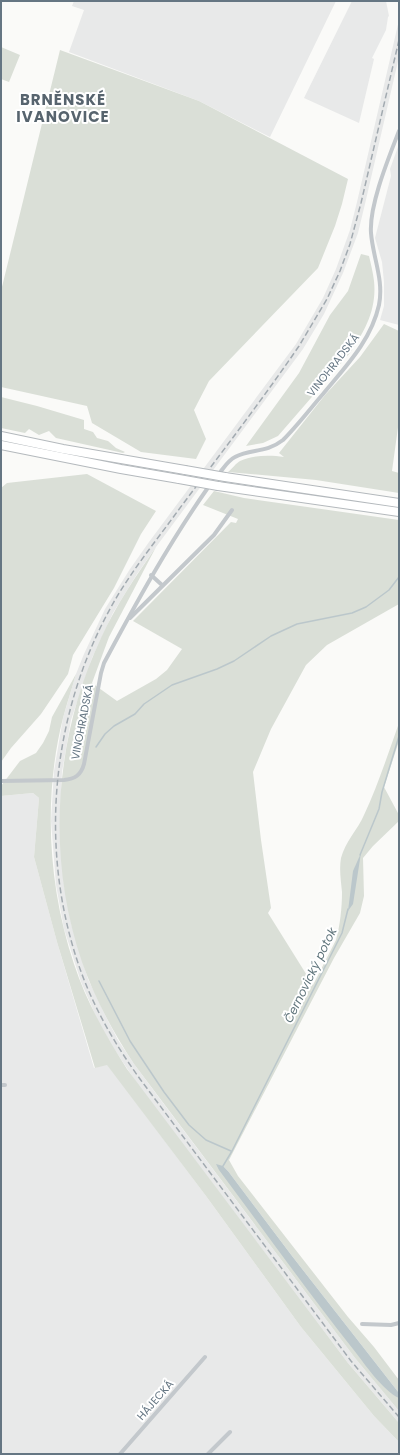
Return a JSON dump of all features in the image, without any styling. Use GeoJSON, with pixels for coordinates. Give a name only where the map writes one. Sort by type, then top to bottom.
{"type":"FeatureCollection","features":[{"type":"Feature","properties":{"kind":"highway"},"geometry":{"type":"LineString","coordinates":[[1,436],[63,449],[185,470],[223,474],[399,503]]}},
{"type":"Feature","properties":{"kind":"highway"},"geometry":{"type":"LineString","coordinates":[[1,445],[121,469],[218,486],[399,512]]}},
{"type":"Feature","properties":{"kind":"street","name":"VINOHRADSKÁ"},"geometry":{"type":"LineString","coordinates":[[223,474],[229,462],[236,457],[268,449],[283,440],[354,357],[368,336],[377,313],[380,293],[379,274],[371,232],[372,215],[380,184],[399,130]]}},
{"type":"Feature","properties":{"kind":"street","name":"VINOHRADSKÁ"},"geometry":{"type":"LineString","coordinates":[[1,781],[64,780],[74,778],[79,774],[84,764],[104,663],[151,575],[207,489]]}},
{"type":"Feature","properties":{"kind":"street","name":"VINOHRADSKÁ"},"geometry":{"type":"LineString","coordinates":[[125,623],[214,534],[232,510]]}},
{"type":"Feature","properties":{"kind":"street"},"geometry":{"type":"LineString","coordinates":[[151,575],[162,585]]}},
{"type":"Feature","properties":{"kind":"street"},"geometry":{"type":"LineString","coordinates":[[362,1324],[391,1325],[399,1323]]}},
{"type":"Feature","properties":{"kind":"street","name":"HÁJECKÁ"},"geometry":{"type":"LineString","coordinates":[[120,1454],[205,1358]]}},
{"type":"Feature","properties":{"kind":"street"},"geometry":{"type":"LineString","coordinates":[[208,1454],[230,1432]]}},
{"type":"Feature","properties":{"kind":"shaded area"},"geometry":{"type":"Polygon","coordinates":[[[74,1],[336,1],[270,137],[199,101],[69,52],[84,10],[72,6],[74,1]]]}},
{"type":"Feature","properties":{"kind":"shaded area"},"geometry":{"type":"Polygon","coordinates":[[[352,1],[386,1],[389,16],[386,30],[372,58],[374,59],[359,123],[304,98],[352,1]]]}},
{"type":"Feature","properties":{"kind":"shaded area"},"geometry":{"type":"Polygon","coordinates":[[[399,20],[399,57],[358,233],[343,273],[324,314],[303,349],[156,547],[113,613],[92,658],[71,720],[62,772],[60,821],[64,884],[72,927],[88,979],[118,1040],[160,1099],[355,1358],[399,1411],[399,1423],[348,1363],[136,1082],[111,1044],[98,1021],[81,982],[64,929],[56,885],[51,821],[54,771],[63,718],[76,674],[105,609],[149,542],[296,344],[323,298],[336,269],[350,230],[399,20]]]}},
{"type":"Feature","properties":{"kind":"shaded area"},"geometry":{"type":"Polygon","coordinates":[[[1,47],[20,55],[9,82],[1,79],[1,47]]]}},
{"type":"Feature","properties":{"kind":"shaded area"},"geometry":{"type":"Polygon","coordinates":[[[60,50],[199,101],[348,179],[335,226],[318,268],[209,381],[194,410],[206,439],[196,459],[141,452],[92,423],[87,406],[1,387],[1,291],[60,50]]]}},
{"type":"Feature","properties":{"kind":"shaded area"},"geometry":{"type":"Polygon","coordinates":[[[399,144],[399,325],[380,320],[384,306],[384,282],[382,262],[375,238],[391,176],[390,169],[399,144]]]}},
{"type":"Feature","properties":{"kind":"shaded area"},"geometry":{"type":"Polygon","coordinates":[[[361,254],[369,256],[374,278],[374,301],[365,328],[350,353],[278,436],[263,443],[246,446],[299,373],[330,315],[348,291],[361,254]]]}},
{"type":"Feature","properties":{"kind":"shaded area"},"geometry":{"type":"Polygon","coordinates":[[[384,324],[399,331],[399,420],[392,471],[399,473],[399,493],[316,480],[228,472],[238,462],[245,459],[267,456],[284,457],[279,453],[325,395],[360,357],[384,324]]]}},
{"type":"Feature","properties":{"kind":"shaded area"},"geometry":{"type":"Polygon","coordinates":[[[1,397],[84,420],[84,429],[93,432],[97,438],[108,441],[116,448],[125,452],[123,453],[56,438],[49,431],[39,435],[29,429],[25,433],[1,428],[1,397]]]}},
{"type":"Feature","properties":{"kind":"shaded area"},"geometry":{"type":"Polygon","coordinates":[[[87,474],[156,511],[141,534],[114,588],[73,655],[68,674],[41,714],[11,748],[1,762],[1,488],[7,483],[87,474]]]}},
{"type":"Feature","properties":{"kind":"shaded area"},"geometry":{"type":"Polygon","coordinates":[[[214,491],[244,498],[399,520],[399,604],[327,645],[306,665],[271,729],[253,772],[271,908],[268,913],[313,985],[336,940],[340,922],[342,904],[340,875],[341,858],[348,841],[369,804],[399,723],[399,741],[384,787],[399,815],[399,821],[373,846],[363,858],[364,896],[360,913],[334,958],[229,1160],[238,1176],[399,1380],[399,1393],[223,1166],[399,1397],[399,1411],[355,1358],[134,1064],[119,1040],[93,989],[82,962],[71,922],[63,881],[60,840],[60,798],[65,757],[73,716],[85,676],[113,614],[156,547],[109,637],[92,683],[117,701],[156,679],[167,670],[182,649],[133,621],[231,522],[236,523],[238,519],[203,505],[214,491]]]}},
{"type":"Feature","properties":{"kind":"shaded area"},"geometry":{"type":"Polygon","coordinates":[[[76,674],[63,718],[57,748],[51,810],[51,841],[58,904],[65,934],[84,991],[104,1031],[127,1069],[348,1363],[399,1423],[399,1442],[374,1416],[301,1327],[206,1196],[107,1065],[95,1068],[57,942],[34,857],[39,798],[33,793],[1,796],[1,786],[20,761],[36,753],[43,743],[49,731],[52,717],[76,674]]]}},
{"type":"Feature","properties":{"kind":"shaded area"},"geometry":{"type":"Polygon","coordinates":[[[33,793],[39,798],[34,857],[94,1068],[107,1064],[206,1196],[301,1327],[374,1416],[399,1442],[399,1454],[1,1454],[1,796],[33,793]]]}},
{"type":"Feature","properties":{"kind":"shaded area"},"geometry":{"type":"Polygon","coordinates":[[[361,853],[353,904],[348,911],[353,871],[361,853]]]}},
{"type":"Feature","properties":{"kind":"shaded area"},"geometry":{"type":"Polygon","coordinates":[[[216,1164],[223,1166],[228,1171],[399,1393],[399,1398],[380,1383],[368,1369],[302,1283],[216,1164]]]}},
{"type":"Feature","properties":{"kind":"waterway"},"geometry":{"type":"LineString","coordinates":[[96,747],[105,734],[114,726],[135,714],[144,704],[172,685],[217,669],[234,661],[271,636],[297,624],[352,613],[366,607],[389,590],[399,577]]}},
{"type":"Feature","properties":{"kind":"waterway","name":"Černovický potok"},"geometry":{"type":"LineString","coordinates":[[360,855],[379,809],[382,792],[399,736]]}},
{"type":"Feature","properties":{"kind":"waterway","name":"Černovický potok"},"geometry":{"type":"LineString","coordinates":[[223,1166],[342,933],[348,909]]}},
{"type":"Feature","properties":{"kind":"waterway"},"geometry":{"type":"LineString","coordinates":[[99,981],[130,1041],[164,1092],[189,1125],[206,1140],[231,1151]]}},
{"type":"Feature","properties":{"kind":"railway"},"geometry":{"type":"LineString","coordinates":[[399,40],[350,244],[327,299],[299,346],[129,577],[115,600],[94,642],[77,686],[65,731],[58,778],[56,825],[58,871],[66,918],[78,963],[90,994],[104,1023],[121,1052],[140,1079],[351,1361],[399,1417]]}},
{"type":"Feature","properties":{"kind":"district","name":"BRNĚNSKÉ IVANOVICE"},"geometry":{"type":"Point","coordinates":[63,108]}}]}
